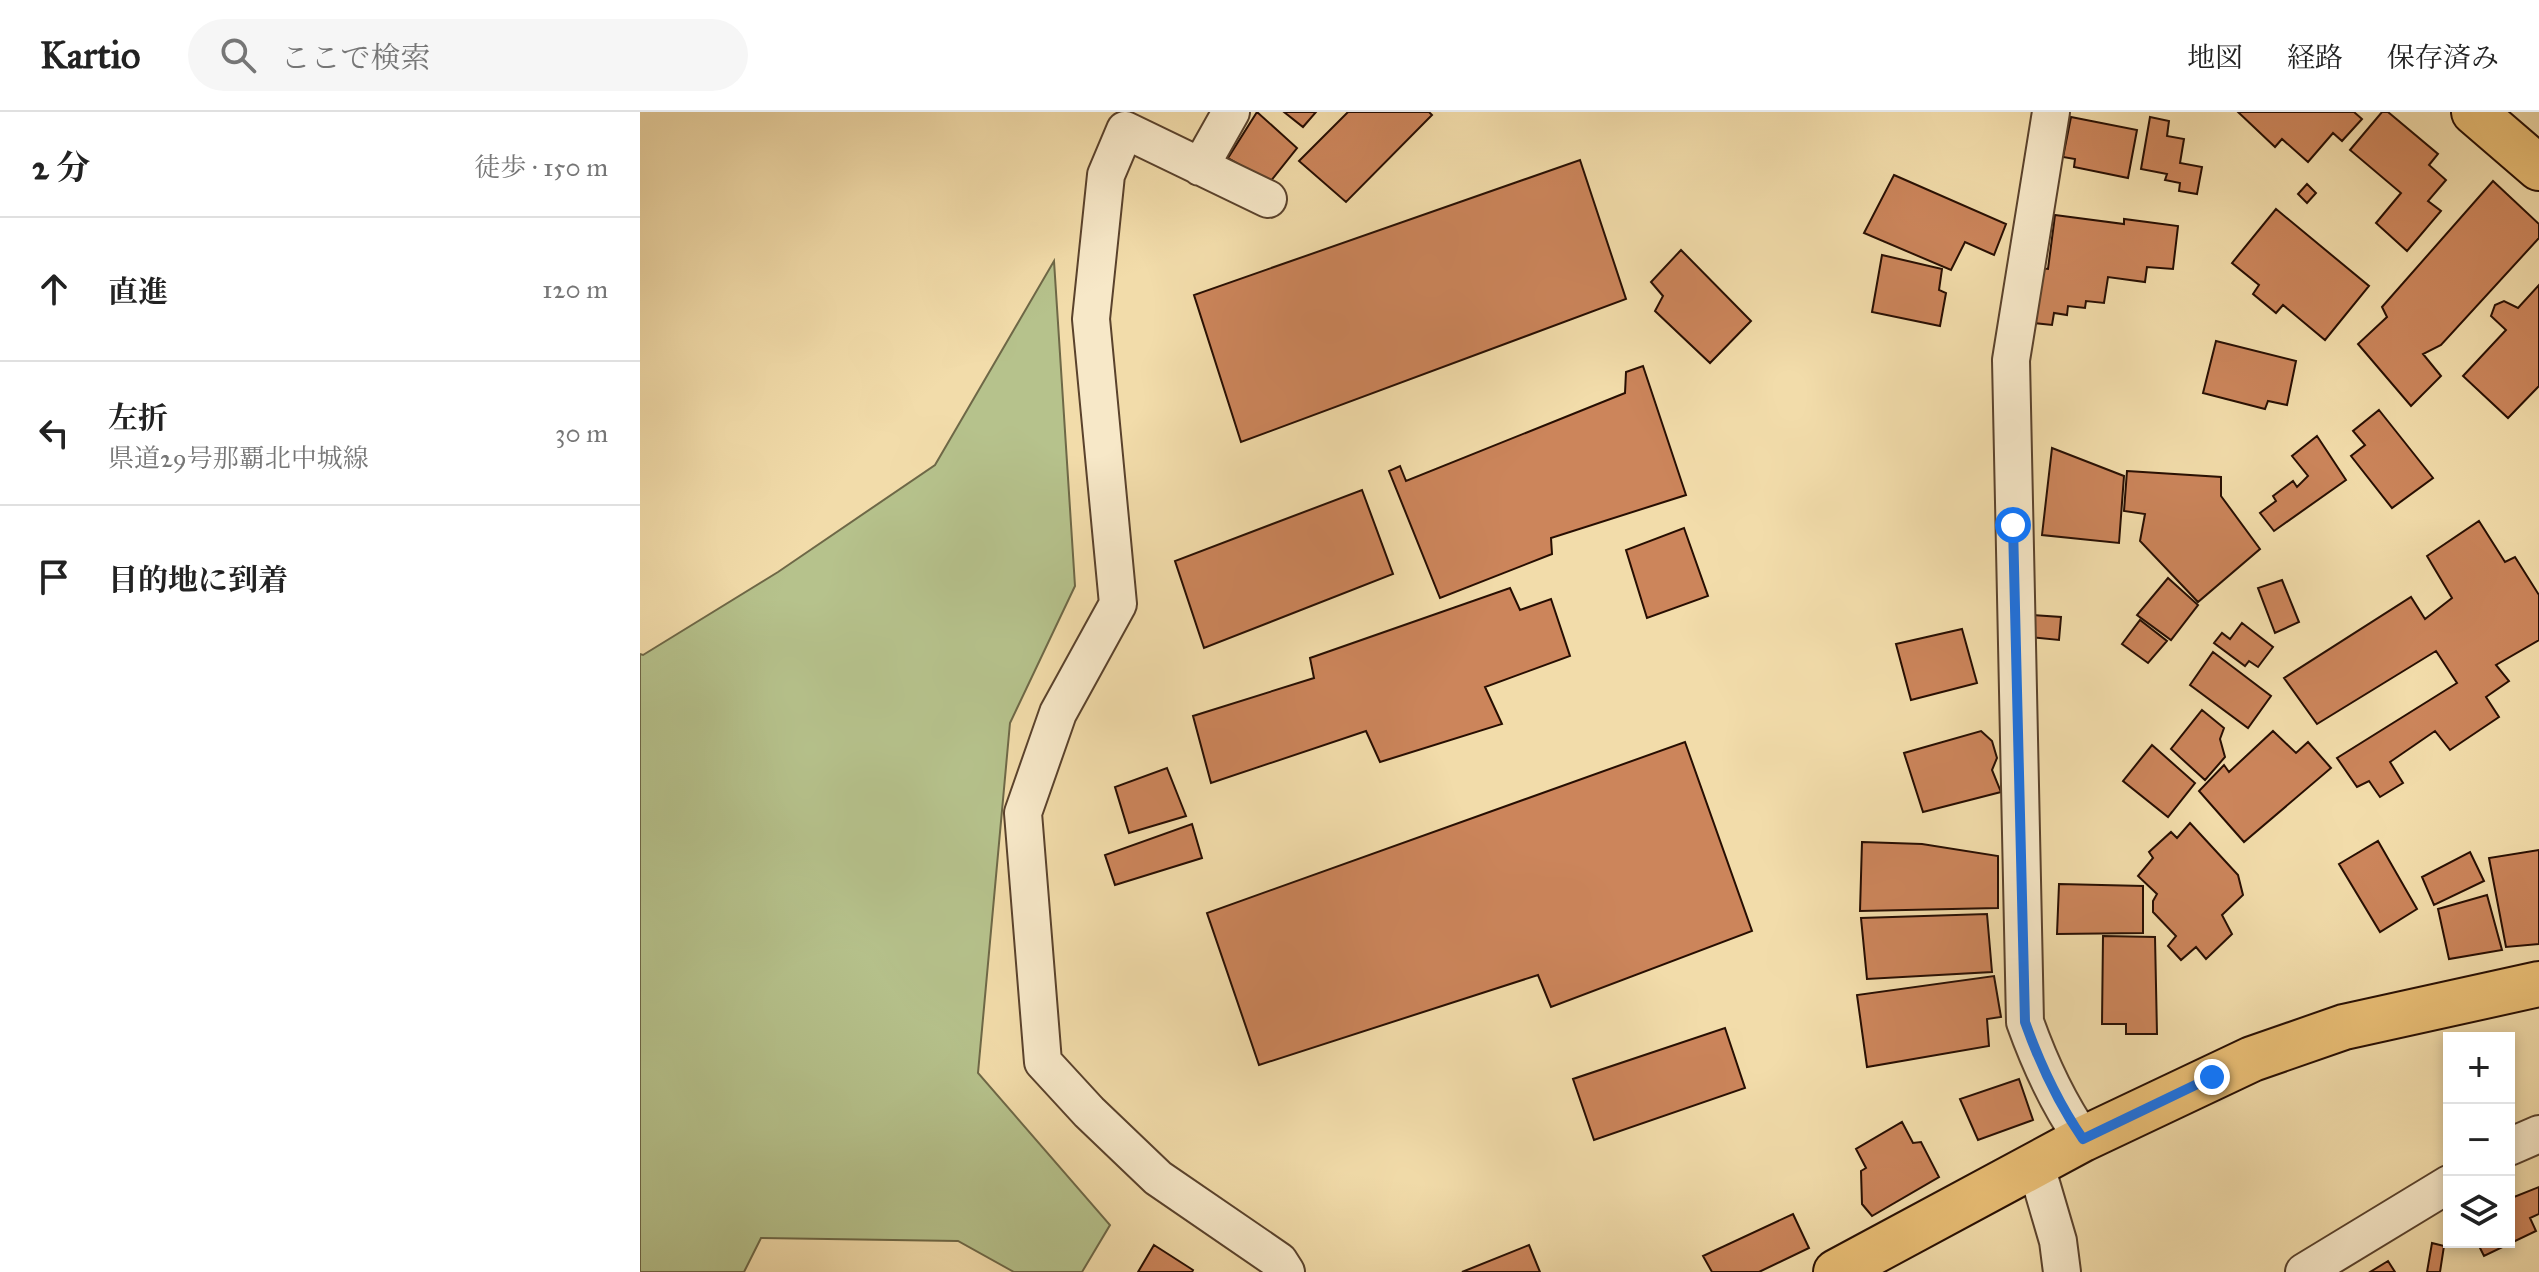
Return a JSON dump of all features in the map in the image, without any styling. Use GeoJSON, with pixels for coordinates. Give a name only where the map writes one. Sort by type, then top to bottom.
{"type":"FeatureCollection","features":[{"type":"Feature","properties":{"kind":"main road"},"geometry":{"type":"LineString","coordinates":[[2474,112],[2539,168]]}},
{"type":"Feature","properties":{"kind":"main road"},"geometry":{"type":"LineString","coordinates":[[1836,1272],[2083,1139],[2252,1059],[2295,1043],[2393,1015],[2539,984]]}},
{"type":"Feature","properties":{"kind":"street"},"geometry":{"type":"LineString","coordinates":[[1200,167],[1231,112]]}},
{"type":"Feature","properties":{"kind":"street"},"geometry":{"type":"LineString","coordinates":[[2051,112],[2011,360],[2025,1022],[2042,1067],[2065,1113],[2083,1139]]}},
{"type":"Feature","properties":{"kind":"street"},"geometry":{"type":"LineString","coordinates":[[1268,199],[1125,130],[1106,175],[1091,319],[1118,604],[1058,713],[1023,813],[1043,1062],[1089,1112],[1158,1178],[1279,1261],[1286,1272]]}},
{"type":"Feature","properties":{"kind":"street"},"geometry":{"type":"LineString","coordinates":[[2515,1144],[2539,1134]]}},
{"type":"Feature","properties":{"kind":"street"},"geometry":{"type":"LineString","coordinates":[[2036,1166],[2058,1241],[2062,1272]]}},
{"type":"Feature","properties":{"kind":"street"},"geometry":{"type":"LineString","coordinates":[[2304,1272],[2443,1188]]}},
{"type":"Feature","properties":{"kind":"green space"},"geometry":{"type":"Polygon","coordinates":[[[1054,261],[1075,586],[1010,723],[978,1073],[1110,1225],[1082,1272],[1014,1272],[958,1241],[761,1238],[744,1272],[640,1272],[640,654],[778,572],[935,465],[1054,261]]]}},
{"type":"Feature","properties":{"kind":"building"},"geometry":{"type":"Polygon","coordinates":[[[1257,112],[1297,148],[1270,182],[1228,158],[1257,112]]]}},
{"type":"Feature","properties":{"kind":"building"},"geometry":{"type":"Polygon","coordinates":[[[1284,112],[1316,112],[1303,127],[1284,112]]]}},
{"type":"Feature","properties":{"kind":"building"},"geometry":{"type":"Polygon","coordinates":[[[1348,112],[1429,112],[1432,115],[1346,202],[1299,161],[1348,112]]]}},
{"type":"Feature","properties":{"kind":"building"},"geometry":{"type":"Polygon","coordinates":[[[2238,112],[2354,112],[2362,119],[2342,141],[2333,133],[2308,162],[2282,139],[2275,147],[2238,112]]]}},
{"type":"Feature","properties":{"kind":"building"},"geometry":{"type":"Polygon","coordinates":[[[2382,112],[2388,112],[2438,154],[2429,165],[2446,180],[2428,201],[2441,211],[2407,251],[2376,223],[2401,193],[2350,150],[2382,112]]]}},
{"type":"Feature","properties":{"kind":"building"},"geometry":{"type":"Polygon","coordinates":[[[2071,117],[2137,130],[2128,178],[2074,167],[2075,159],[2063,157],[2071,117]]]}},
{"type":"Feature","properties":{"kind":"building"},"geometry":{"type":"Polygon","coordinates":[[[2150,117],[2169,121],[2167,136],[2184,139],[2180,163],[2202,167],[2197,194],[2179,191],[2180,183],[2165,180],[2167,174],[2141,169],[2150,117]]]}},
{"type":"Feature","properties":{"kind":"building"},"geometry":{"type":"Polygon","coordinates":[[[1580,160],[1626,299],[1241,442],[1194,295],[1580,160]]]}},
{"type":"Feature","properties":{"kind":"building"},"geometry":{"type":"Polygon","coordinates":[[[1894,175],[2006,224],[1994,255],[1965,242],[1951,270],[1864,233],[1894,175]]]}},
{"type":"Feature","properties":{"kind":"building"},"geometry":{"type":"Polygon","coordinates":[[[2493,181],[2539,224],[2539,238],[2441,345],[2423,354],[2441,376],[2411,406],[2358,344],[2387,317],[2382,307],[2493,181]]]}},
{"type":"Feature","properties":{"kind":"building"},"geometry":{"type":"Polygon","coordinates":[[[2307,184],[2316,193],[2307,203],[2298,194],[2307,184]]]}},
{"type":"Feature","properties":{"kind":"building"},"geometry":{"type":"Polygon","coordinates":[[[2276,209],[2369,286],[2325,340],[2283,305],[2276,313],[2253,294],[2259,285],[2232,263],[2276,209]]]}},
{"type":"Feature","properties":{"kind":"building"},"geometry":{"type":"Polygon","coordinates":[[[2055,215],[2124,224],[2124,219],[2178,226],[2173,269],[2147,267],[2145,282],[2108,277],[2104,303],[2086,301],[2085,308],[2068,306],[2067,315],[2054,313],[2052,325],[2034,323],[2040,268],[2048,269],[2055,215]]]}},
{"type":"Feature","properties":{"kind":"building"},"geometry":{"type":"Polygon","coordinates":[[[1681,250],[1751,321],[1710,363],[1655,311],[1663,296],[1651,282],[1681,250]]]}},
{"type":"Feature","properties":{"kind":"building"},"geometry":{"type":"Polygon","coordinates":[[[1882,255],[1942,269],[1939,290],[1946,293],[1940,326],[1872,312],[1882,255]]]}},
{"type":"Feature","properties":{"kind":"building"},"geometry":{"type":"Polygon","coordinates":[[[2539,285],[2539,386],[2508,418],[2463,376],[2506,330],[2491,316],[2495,305],[2504,301],[2518,308],[2539,285]]]}},
{"type":"Feature","properties":{"kind":"building"},"geometry":{"type":"Polygon","coordinates":[[[2216,341],[2296,361],[2287,405],[2268,401],[2265,409],[2203,393],[2216,341]]]}},
{"type":"Feature","properties":{"kind":"building"},"geometry":{"type":"Polygon","coordinates":[[[1643,366],[1686,495],[1551,538],[1552,554],[1440,598],[1389,471],[1400,466],[1406,481],[1625,393],[1626,372],[1643,366]]]}},
{"type":"Feature","properties":{"kind":"building"},"geometry":{"type":"Polygon","coordinates":[[[2379,410],[2433,478],[2392,508],[2351,456],[2365,445],[2353,431],[2379,410]]]}},
{"type":"Feature","properties":{"kind":"building"},"geometry":{"type":"Polygon","coordinates":[[[2317,436],[2346,480],[2274,531],[2260,513],[2276,501],[2273,496],[2293,481],[2297,487],[2308,476],[2292,456],[2317,436]]]}},
{"type":"Feature","properties":{"kind":"building"},"geometry":{"type":"Polygon","coordinates":[[[2052,448],[2124,476],[2119,543],[2042,535],[2052,448]]]}},
{"type":"Feature","properties":{"kind":"building"},"geometry":{"type":"Polygon","coordinates":[[[2127,471],[2221,477],[2221,496],[2260,549],[2198,602],[2140,541],[2145,514],[2124,511],[2127,471]]]}},
{"type":"Feature","properties":{"kind":"building"},"geometry":{"type":"Polygon","coordinates":[[[1362,490],[1393,574],[1204,648],[1175,561],[1362,490]]]}},
{"type":"Feature","properties":{"kind":"building"},"geometry":{"type":"Polygon","coordinates":[[[2479,521],[2505,562],[2515,557],[2539,595],[2539,640],[2496,665],[2509,681],[2486,697],[2499,717],[2450,750],[2435,731],[2390,762],[2403,783],[2380,797],[2369,781],[2357,787],[2337,758],[2457,683],[2436,651],[2317,724],[2284,678],[2411,597],[2425,619],[2452,598],[2427,556],[2479,521]]]}},
{"type":"Feature","properties":{"kind":"building"},"geometry":{"type":"Polygon","coordinates":[[[1684,528],[1708,596],[1647,618],[1626,550],[1684,528]]]}},
{"type":"Feature","properties":{"kind":"building"},"geometry":{"type":"Polygon","coordinates":[[[2168,578],[2198,605],[2171,640],[2137,615],[2168,578]]]}},
{"type":"Feature","properties":{"kind":"building"},"geometry":{"type":"Polygon","coordinates":[[[2282,580],[2299,622],[2275,633],[2258,588],[2282,580]]]}},
{"type":"Feature","properties":{"kind":"building"},"geometry":{"type":"Polygon","coordinates":[[[1510,588],[1520,610],[1551,599],[1570,656],[1485,687],[1502,724],[1380,762],[1366,731],[1211,783],[1193,716],[1314,678],[1310,658],[1510,588]]]}},
{"type":"Feature","properties":{"kind":"building"},"geometry":{"type":"Polygon","coordinates":[[[2032,615],[2061,617],[2059,640],[2029,637],[2032,615]]]}},
{"type":"Feature","properties":{"kind":"building"},"geometry":{"type":"Polygon","coordinates":[[[2140,620],[2167,641],[2148,663],[2122,644],[2140,620]]]}},
{"type":"Feature","properties":{"kind":"building"},"geometry":{"type":"Polygon","coordinates":[[[2242,623],[2273,647],[2258,667],[2249,661],[2245,666],[2214,643],[2222,633],[2230,639],[2242,623]]]}},
{"type":"Feature","properties":{"kind":"building"},"geometry":{"type":"Polygon","coordinates":[[[1962,629],[1977,683],[1911,700],[1896,644],[1962,629]]]}},
{"type":"Feature","properties":{"kind":"building"},"geometry":{"type":"Polygon","coordinates":[[[2213,652],[2271,696],[2248,728],[2190,685],[2213,652]]]}},
{"type":"Feature","properties":{"kind":"building"},"geometry":{"type":"Polygon","coordinates":[[[2202,710],[2224,728],[2220,739],[2225,757],[2205,780],[2171,749],[2202,710]]]}},
{"type":"Feature","properties":{"kind":"building"},"geometry":{"type":"Polygon","coordinates":[[[1981,731],[1992,741],[1997,758],[1992,770],[2001,792],[1923,812],[1904,753],[1981,731]]]}},
{"type":"Feature","properties":{"kind":"building"},"geometry":{"type":"Polygon","coordinates":[[[2273,731],[2296,753],[2308,742],[2331,768],[2244,842],[2199,791],[2224,765],[2229,772],[2273,731]]]}},
{"type":"Feature","properties":{"kind":"building"},"geometry":{"type":"Polygon","coordinates":[[[1685,742],[1752,931],[1551,1007],[1538,975],[1259,1065],[1207,913],[1685,742]]]}},
{"type":"Feature","properties":{"kind":"building"},"geometry":{"type":"Polygon","coordinates":[[[2152,745],[2195,783],[2168,817],[2123,781],[2152,745]]]}},
{"type":"Feature","properties":{"kind":"building"},"geometry":{"type":"Polygon","coordinates":[[[1167,768],[1186,816],[1129,833],[1115,787],[1167,768]]]}},
{"type":"Feature","properties":{"kind":"building"},"geometry":{"type":"Polygon","coordinates":[[[2190,823],[2238,875],[2243,895],[2222,915],[2232,934],[2206,959],[2196,947],[2181,960],[2168,946],[2176,936],[2153,912],[2157,894],[2138,876],[2153,858],[2149,852],[2171,832],[2177,838],[2190,823]]]}},
{"type":"Feature","properties":{"kind":"building"},"geometry":{"type":"Polygon","coordinates":[[[1192,824],[1202,858],[1115,885],[1105,855],[1192,824]]]}},
{"type":"Feature","properties":{"kind":"building"},"geometry":{"type":"Polygon","coordinates":[[[2378,841],[2417,909],[2380,932],[2339,864],[2378,841]]]}},
{"type":"Feature","properties":{"kind":"building"},"geometry":{"type":"Polygon","coordinates":[[[1862,842],[1922,844],[1998,856],[1998,908],[1860,911],[1862,842]]]}},
{"type":"Feature","properties":{"kind":"building"},"geometry":{"type":"Polygon","coordinates":[[[2539,850],[2539,944],[2506,947],[2489,858],[2539,850]]]}},
{"type":"Feature","properties":{"kind":"building"},"geometry":{"type":"Polygon","coordinates":[[[2470,852],[2484,881],[2434,905],[2422,877],[2470,852]]]}},
{"type":"Feature","properties":{"kind":"building"},"geometry":{"type":"Polygon","coordinates":[[[2059,884],[2143,886],[2143,933],[2057,934],[2059,884]]]}},
{"type":"Feature","properties":{"kind":"building"},"geometry":{"type":"Polygon","coordinates":[[[2487,895],[2502,950],[2449,959],[2438,909],[2487,895]]]}},
{"type":"Feature","properties":{"kind":"building"},"geometry":{"type":"Polygon","coordinates":[[[1987,914],[1992,972],[1867,979],[1861,918],[1987,914]]]}},
{"type":"Feature","properties":{"kind":"building"},"geometry":{"type":"Polygon","coordinates":[[[2103,936],[2155,937],[2157,1034],[2126,1034],[2126,1024],[2102,1024],[2103,936]]]}},
{"type":"Feature","properties":{"kind":"building"},"geometry":{"type":"Polygon","coordinates":[[[1994,976],[2001,1017],[1987,1019],[1989,1046],[1867,1067],[1857,995],[1994,976]]]}},
{"type":"Feature","properties":{"kind":"building"},"geometry":{"type":"Polygon","coordinates":[[[1725,1028],[1745,1088],[1594,1140],[1573,1079],[1725,1028]]]}},
{"type":"Feature","properties":{"kind":"building"},"geometry":{"type":"Polygon","coordinates":[[[2019,1079],[2033,1120],[1978,1140],[1960,1099],[2019,1079]]]}},
{"type":"Feature","properties":{"kind":"building"},"geometry":{"type":"Polygon","coordinates":[[[1902,1122],[1913,1143],[1921,1142],[1939,1177],[1872,1216],[1862,1204],[1861,1171],[1866,1168],[1856,1149],[1902,1122]]]}},
{"type":"Feature","properties":{"kind":"building"},"geometry":{"type":"Polygon","coordinates":[[[2539,1187],[2539,1214],[2530,1218],[2536,1231],[2515,1241],[2515,1197],[2539,1187]]]}},
{"type":"Feature","properties":{"kind":"building"},"geometry":{"type":"Polygon","coordinates":[[[1793,1214],[1809,1248],[1759,1272],[1712,1272],[1703,1256],[1793,1214]]]}},
{"type":"Feature","properties":{"kind":"building"},"geometry":{"type":"Polygon","coordinates":[[[2432,1243],[2443,1246],[2440,1272],[2427,1272],[2432,1243]]]}},
{"type":"Feature","properties":{"kind":"building"},"geometry":{"type":"Polygon","coordinates":[[[1154,1245],[1193,1270],[1192,1272],[1138,1272],[1154,1245]]]}},
{"type":"Feature","properties":{"kind":"building"},"geometry":{"type":"Polygon","coordinates":[[[1529,1245],[1540,1272],[1462,1272],[1529,1245]]]}},
{"type":"Feature","properties":{"kind":"building"},"geometry":{"type":"Polygon","coordinates":[[[2480,1248],[2501,1248],[2484,1256],[2480,1248]]]}},
{"type":"Feature","properties":{"kind":"building"},"geometry":{"type":"Polygon","coordinates":[[[2388,1261],[2395,1272],[2370,1272],[2388,1261]]]}},
{"type":"Feature","properties":{"kind":"route"},"geometry":{"type":"LineString","coordinates":[[2013,525],[2025,1022],[2042,1067],[2065,1113],[2083,1139],[2212,1077]]}}]}
